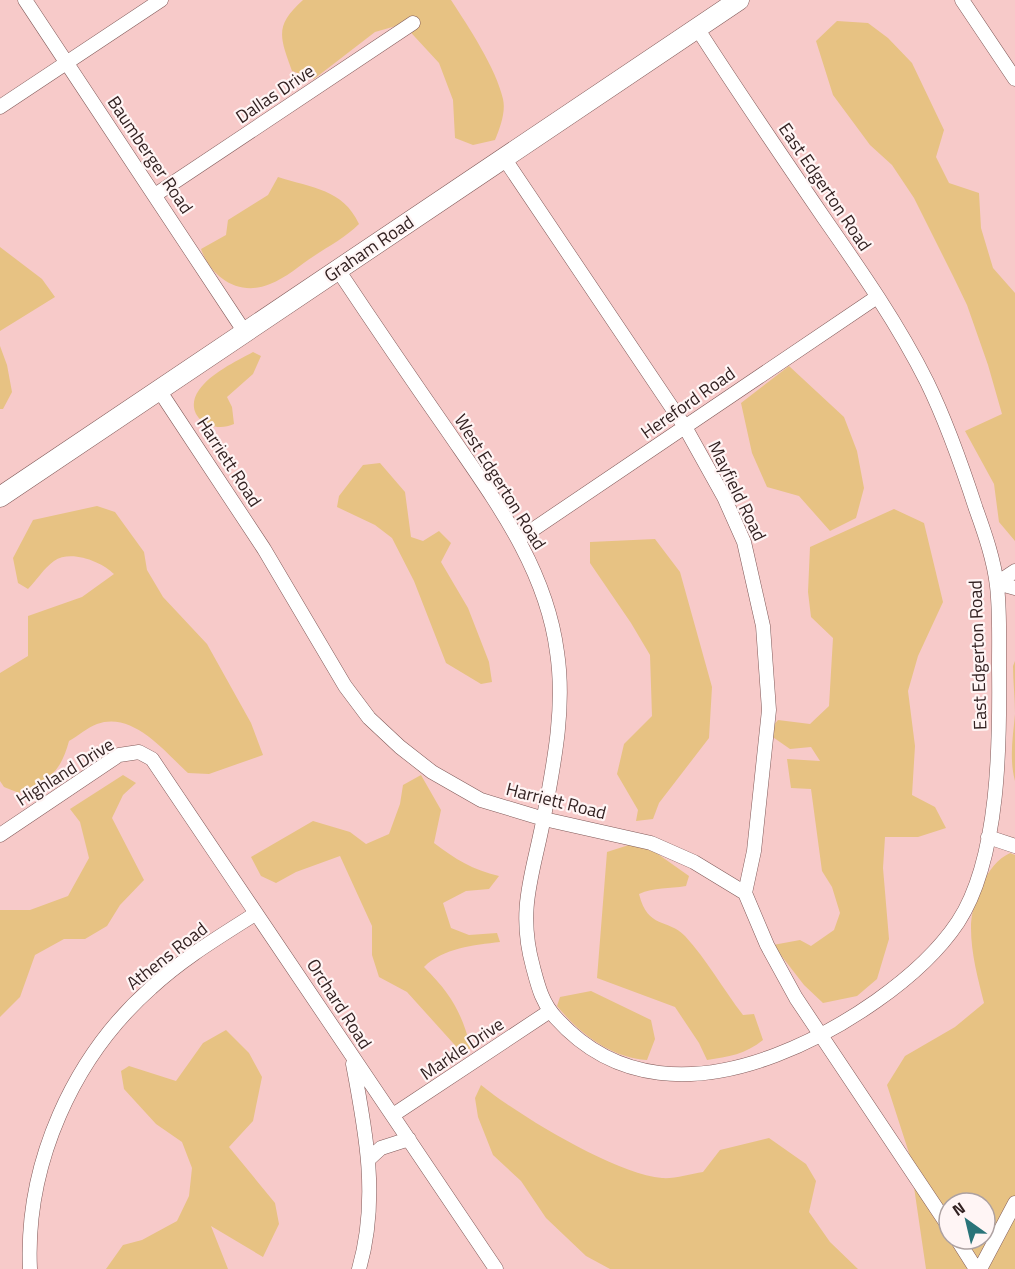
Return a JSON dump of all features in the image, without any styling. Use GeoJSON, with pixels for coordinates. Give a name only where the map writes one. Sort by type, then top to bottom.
{"type":"FeatureCollection","features":[{"type":"Feature","properties":{"kind":"main road","name":"Graham Road"},"geometry":{"type":"LineString","coordinates":[[0,497],[739,0]]}},
{"type":"Feature","properties":{"kind":"street","name":"Baumberger Road"},"geometry":{"type":"LineString","coordinates":[[25,0],[65,64],[155,195],[244,331]]}},
{"type":"Feature","properties":{"kind":"street"},"geometry":{"type":"LineString","coordinates":[[0,107],[161,0]]}},
{"type":"Feature","properties":{"kind":"street"},"geometry":{"type":"LineString","coordinates":[[962,0],[1015,79]]}},
{"type":"Feature","properties":{"kind":"street","name":"Dallas Drive"},"geometry":{"type":"LineString","coordinates":[[155,195],[413,23]]}},
{"type":"Feature","properties":{"kind":"street","name":"East Edgerton Road"},"geometry":{"type":"LineString","coordinates":[[698,28],[877,297],[915,359],[950,434],[986,539],[997,583],[999,734],[988,837],[968,904],[944,940],[892,988],[819,1035]]}},
{"type":"Feature","properties":{"kind":"street","name":"Mayfield Road"},"geometry":{"type":"LineString","coordinates":[[504,158],[685,428],[724,496],[744,543],[763,626],[768,722],[754,851],[745,893]]}},
{"type":"Feature","properties":{"kind":"street","name":"West Edgerton Road"},"geometry":{"type":"LineString","coordinates":[[338,270],[519,539],[543,592],[554,632],[560,676],[557,740],[544,819],[528,888],[525,926],[539,992],[550,1011],[566,1029],[600,1055],[620,1065],[650,1073],[699,1073],[740,1065],[780,1053],[819,1035]]}},
{"type":"Feature","properties":{"kind":"street","name":"Hereford Road"},"geometry":{"type":"LineString","coordinates":[[519,539],[877,297]]}},
{"type":"Feature","properties":{"kind":"street","name":"Harriett Road"},"geometry":{"type":"LineString","coordinates":[[159,390],[264,549],[345,686],[369,718],[415,760],[460,789],[489,802],[544,819],[651,843],[694,862],[745,893]]}},
{"type":"Feature","properties":{"kind":"street"},"geometry":{"type":"LineString","coordinates":[[997,583],[1015,571]]}},
{"type":"Feature","properties":{"kind":"street"},"geometry":{"type":"LineString","coordinates":[[997,583],[1015,588]]}},
{"type":"Feature","properties":{"kind":"street","name":"Highland Drive"},"geometry":{"type":"LineString","coordinates":[[0,834],[119,755],[139,753],[152,759]]}},
{"type":"Feature","properties":{"kind":"street","name":"Orchard Road"},"geometry":{"type":"LineString","coordinates":[[152,759],[496,1269]]}},
{"type":"Feature","properties":{"kind":"street"},"geometry":{"type":"LineString","coordinates":[[988,837],[1015,846]]}},
{"type":"Feature","properties":{"kind":"street"},"geometry":{"type":"LineString","coordinates":[[745,893],[767,945],[819,1035],[937,1209]]}},
{"type":"Feature","properties":{"kind":"street","name":"Athens Road"},"geometry":{"type":"LineString","coordinates":[[30,1269],[32,1221],[42,1164],[58,1117],[91,1057],[116,1023],[152,987],[190,957],[255,914]]}},
{"type":"Feature","properties":{"kind":"street","name":"Markle Drive"},"geometry":{"type":"LineString","coordinates":[[393,1115],[550,1011]]}},
{"type":"Feature","properties":{"kind":"street"},"geometry":{"type":"LineString","coordinates":[[353,1060],[369,1159],[370,1206],[358,1269]]}},
{"type":"Feature","properties":{"kind":"street"},"geometry":{"type":"LineString","coordinates":[[369,1159],[381,1148],[409,1139]]}},
{"type":"Feature","properties":{"kind":"street"},"geometry":{"type":"LineString","coordinates":[[965,1251],[978,1269],[1015,1203]]}},
{"type":"Feature","properties":{"kind":"shaded area"},"geometry":{"type":"Polygon","coordinates":[[[303,0],[451,0],[481,48],[503,99],[501,125],[495,140],[473,145],[455,138],[453,100],[439,63],[403,24],[375,32],[314,79],[292,71],[282,32],[287,17],[303,0]]]}},
{"type":"Feature","properties":{"kind":"shaded area"},"geometry":{"type":"Polygon","coordinates":[[[837,21],[868,23],[888,38],[912,63],[944,130],[936,157],[949,183],[979,193],[981,228],[993,268],[1015,293],[1015,541],[999,522],[994,484],[965,431],[1002,414],[988,365],[967,305],[914,198],[892,165],[870,145],[833,95],[816,41],[837,21]]]}},
{"type":"Feature","properties":{"kind":"shaded area"},"geometry":{"type":"Polygon","coordinates":[[[278,177],[314,187],[335,197],[352,212],[359,224],[287,275],[270,284],[248,288],[228,282],[212,269],[201,249],[226,235],[228,220],[268,195],[278,177]]]}},
{"type":"Feature","properties":{"kind":"shaded area"},"geometry":{"type":"Polygon","coordinates":[[[0,247],[42,279],[55,297],[0,331],[0,247]]]}},
{"type":"Feature","properties":{"kind":"shaded area"},"geometry":{"type":"Polygon","coordinates":[[[0,346],[7,365],[12,392],[3,409],[0,409],[0,346]]]}},
{"type":"Feature","properties":{"kind":"shaded area"},"geometry":{"type":"Polygon","coordinates":[[[253,352],[261,356],[253,374],[227,397],[232,407],[234,424],[216,427],[201,420],[194,407],[199,390],[217,373],[253,352]]]}},
{"type":"Feature","properties":{"kind":"shaded area"},"geometry":{"type":"Polygon","coordinates":[[[789,366],[844,417],[857,451],[864,488],[856,518],[830,531],[799,496],[767,487],[752,453],[741,403],[789,366]]]}},
{"type":"Feature","properties":{"kind":"shaded area"},"geometry":{"type":"Polygon","coordinates":[[[380,463],[405,492],[411,537],[423,541],[439,531],[451,543],[441,562],[468,608],[489,662],[492,682],[481,684],[446,663],[414,581],[392,538],[375,525],[337,507],[339,496],[363,465],[380,463]]]}},
{"type":"Feature","properties":{"kind":"shaded area"},"geometry":{"type":"Polygon","coordinates":[[[97,506],[115,512],[144,552],[147,570],[163,597],[207,644],[251,723],[263,755],[209,774],[188,773],[159,745],[136,728],[123,723],[110,722],[94,725],[69,741],[57,768],[38,784],[19,793],[4,787],[0,781],[0,673],[28,656],[28,616],[82,597],[114,574],[94,561],[69,556],[54,561],[28,589],[18,583],[13,558],[33,520],[97,506]]]}},
{"type":"Feature","properties":{"kind":"shaded area"},"geometry":{"type":"Polygon","coordinates":[[[894,509],[924,523],[943,602],[918,656],[908,691],[915,746],[912,795],[935,807],[946,828],[918,837],[885,837],[883,868],[889,939],[877,979],[857,996],[823,1003],[804,985],[773,945],[800,940],[811,946],[834,930],[840,913],[832,887],[822,871],[811,789],[791,788],[787,759],[820,761],[811,747],[790,749],[767,733],[778,720],[810,724],[829,706],[833,638],[811,617],[808,592],[810,547],[894,509]]]}},
{"type":"Feature","properties":{"kind":"shaded area"},"geometry":{"type":"Polygon","coordinates":[[[655,539],[680,572],[712,687],[709,738],[659,803],[653,819],[636,821],[638,810],[617,774],[624,744],[652,716],[650,655],[590,563],[590,542],[655,539]]]}},
{"type":"Feature","properties":{"kind":"shaded area"},"geometry":{"type":"Polygon","coordinates":[[[1015,661],[1015,714],[1013,666],[1015,661]]]}},
{"type":"Feature","properties":{"kind":"shaded area"},"geometry":{"type":"Polygon","coordinates":[[[1015,714],[1015,781],[1012,756],[1015,714]]]}},
{"type":"Feature","properties":{"kind":"shaded area"},"geometry":{"type":"Polygon","coordinates":[[[123,775],[136,783],[123,795],[112,818],[144,880],[120,905],[107,926],[85,939],[64,939],[35,955],[20,997],[0,1017],[0,910],[30,910],[68,896],[89,858],[80,822],[70,809],[123,775]]]}},
{"type":"Feature","properties":{"kind":"shaded area"},"geometry":{"type":"Polygon","coordinates":[[[421,775],[441,810],[434,843],[465,863],[499,876],[489,889],[466,891],[443,903],[451,928],[469,935],[497,933],[500,942],[470,946],[450,952],[424,967],[448,995],[459,1013],[471,1048],[462,1053],[407,992],[379,977],[372,955],[372,926],[340,856],[296,872],[276,883],[261,876],[251,857],[313,821],[350,832],[366,844],[389,834],[400,804],[403,785],[421,775]]]}},
{"type":"Feature","properties":{"kind":"shaded area"},"geometry":{"type":"Polygon","coordinates":[[[632,844],[655,852],[689,876],[686,886],[656,889],[639,894],[643,905],[653,918],[685,936],[743,1015],[754,1014],[763,1040],[757,1045],[737,1054],[707,1060],[699,1043],[675,1007],[597,978],[607,852],[632,844]]]}},
{"type":"Feature","properties":{"kind":"shaded area"},"geometry":{"type":"Polygon","coordinates":[[[1010,853],[1015,855],[1015,1269],[926,1269],[909,1153],[887,1085],[905,1056],[955,1027],[984,1003],[977,976],[971,928],[977,896],[994,866],[1010,853]]]}},
{"type":"Feature","properties":{"kind":"shaded area"},"geometry":{"type":"Polygon","coordinates":[[[591,991],[651,1020],[655,1039],[647,1060],[621,1055],[597,1042],[575,1026],[557,1006],[560,997],[591,991]]]}},
{"type":"Feature","properties":{"kind":"shaded area"},"geometry":{"type":"Polygon","coordinates":[[[226,1030],[249,1053],[262,1077],[253,1121],[229,1147],[275,1203],[279,1224],[263,1257],[211,1226],[228,1269],[106,1269],[123,1245],[142,1240],[177,1221],[189,1196],[192,1168],[182,1142],[156,1124],[124,1089],[121,1071],[129,1066],[176,1081],[203,1043],[226,1030]]]}},
{"type":"Feature","properties":{"kind":"shaded area"},"geometry":{"type":"Polygon","coordinates":[[[481,1085],[542,1127],[594,1155],[642,1174],[662,1178],[703,1172],[720,1150],[769,1138],[806,1164],[816,1181],[809,1212],[830,1242],[858,1269],[610,1269],[586,1256],[546,1218],[521,1181],[493,1155],[478,1117],[475,1098],[481,1085]]]}}]}
